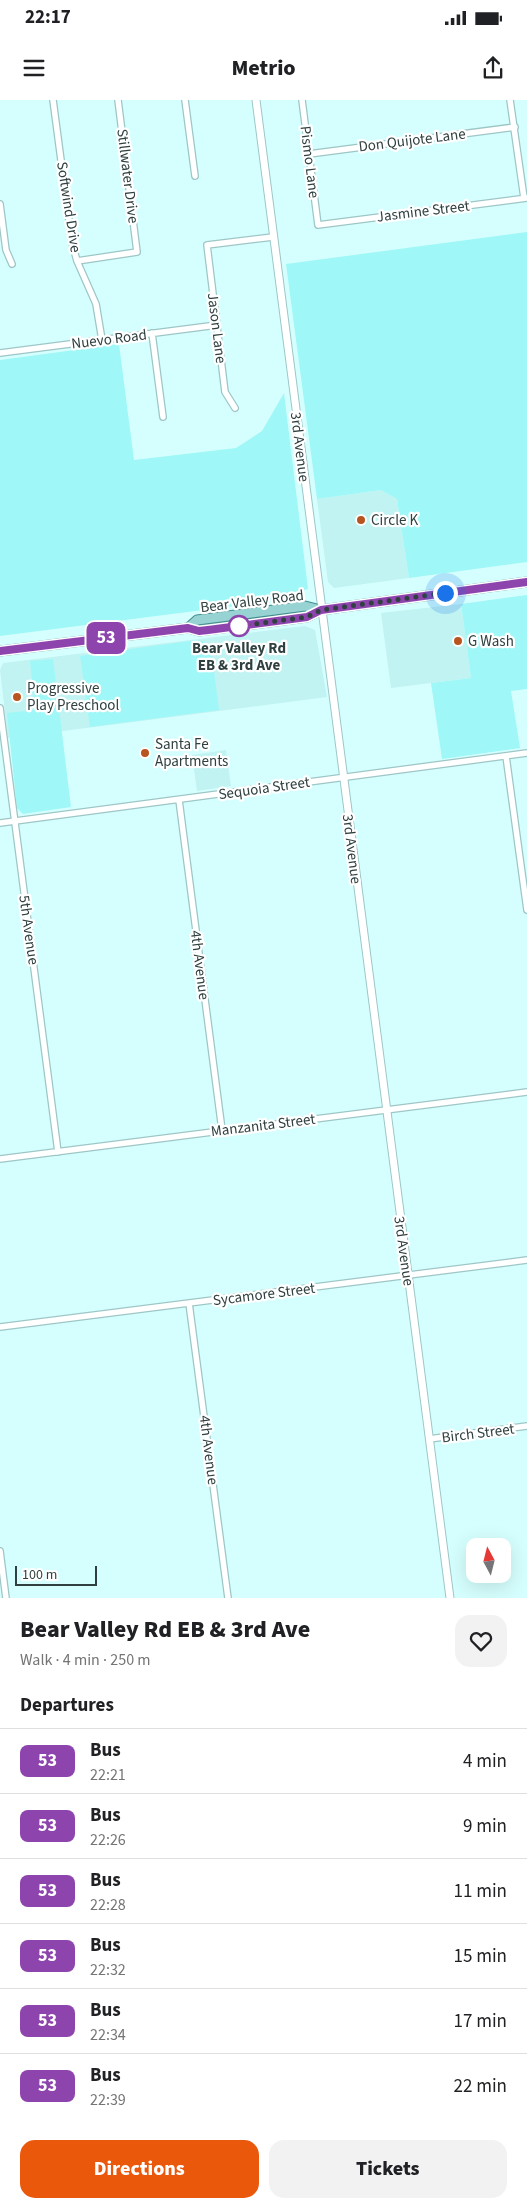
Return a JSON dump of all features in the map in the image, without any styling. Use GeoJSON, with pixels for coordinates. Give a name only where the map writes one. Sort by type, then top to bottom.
{"type":"FeatureCollection","features":[{"type":"Feature","properties":{"kind":"main road","name":"Bear Valley Road"},"geometry":{"type":"LineString","coordinates":[[0,651],[188,628],[199,631],[208,630],[307,617],[321,610],[527,582]]}},
{"type":"Feature","properties":{"kind":"street","name":"Softwind Drive"},"geometry":{"type":"LineString","coordinates":[[53,100],[72,243],[77,260],[96,304],[102,340]]}},
{"type":"Feature","properties":{"kind":"street","name":"Stillwater Drive"},"geometry":{"type":"LineString","coordinates":[[77,260],[138,252],[118,100]]}},
{"type":"Feature","properties":{"kind":"street"},"geometry":{"type":"LineString","coordinates":[[185,100],[195,176]]}},
{"type":"Feature","properties":{"kind":"street","name":"3rd Avenue"},"geometry":{"type":"LineString","coordinates":[[256,100],[385,1110],[450,1598]]}},
{"type":"Feature","properties":{"kind":"street","name":"Pismo Lane"},"geometry":{"type":"LineString","coordinates":[[302,100],[318,225]]}},
{"type":"Feature","properties":{"kind":"street"},"geometry":{"type":"LineString","coordinates":[[510,100],[525,198]]}},
{"type":"Feature","properties":{"kind":"street","name":"Don Quijote Lane"},"geometry":{"type":"LineString","coordinates":[[309,154],[515,127]]}},
{"type":"Feature","properties":{"kind":"street","name":"Jasmine Street"},"geometry":{"type":"LineString","coordinates":[[318,225],[525,198]]}},
{"type":"Feature","properties":{"kind":"street"},"geometry":{"type":"LineString","coordinates":[[0,204],[6,250],[12,264]]}},
{"type":"Feature","properties":{"kind":"street","name":"Jason Lane"},"geometry":{"type":"LineString","coordinates":[[235,408],[225,392],[207,245],[273,237]]}},
{"type":"Feature","properties":{"kind":"street","name":"Nuevo Road"},"geometry":{"type":"LineString","coordinates":[[0,353],[217,325]]}},
{"type":"Feature","properties":{"kind":"street"},"geometry":{"type":"LineString","coordinates":[[152,333],[163,417]]}},
{"type":"Feature","properties":{"kind":"street","name":"5th Avenue"},"geometry":{"type":"LineString","coordinates":[[0,708],[58,1152]]}},
{"type":"Feature","properties":{"kind":"street","name":"Sequoia Street"},"geometry":{"type":"LineString","coordinates":[[0,823],[527,753]]}},
{"type":"Feature","properties":{"kind":"street"},"geometry":{"type":"LineString","coordinates":[[506,756],[527,910]]}},
{"type":"Feature","properties":{"kind":"street","name":"4th Avenue"},"geometry":{"type":"LineString","coordinates":[[179,800],[222,1130]]}},
{"type":"Feature","properties":{"kind":"street","name":"Manzanita Street"},"geometry":{"type":"LineString","coordinates":[[0,1159],[527,1092]]}},
{"type":"Feature","properties":{"kind":"street","name":"Sycamore Street"},"geometry":{"type":"LineString","coordinates":[[0,1327],[527,1260]]}},
{"type":"Feature","properties":{"kind":"street","name":"4th Avenue"},"geometry":{"type":"LineString","coordinates":[[189,1303],[228,1598]]}},
{"type":"Feature","properties":{"kind":"street","name":"Birch Street"},"geometry":{"type":"LineString","coordinates":[[429,1439],[527,1426]]}},
{"type":"Feature","properties":{"kind":"street"},"geometry":{"type":"LineString","coordinates":[[0,1551],[6,1598]]}},
{"type":"Feature","properties":{"kind":"shaded area"},"geometry":{"type":"Polygon","coordinates":[[[527,232],[527,562],[409,578],[397,499],[381,490],[317,499],[286,264],[527,232]]]}},
{"type":"Feature","properties":{"kind":"shaded area"},"geometry":{"type":"Polygon","coordinates":[[[119,344],[134,460],[236,448],[262,431],[284,393],[308,589],[257,603],[0,636],[0,360],[119,344]]]}},
{"type":"Feature","properties":{"kind":"shaded area"},"geometry":{"type":"Polygon","coordinates":[[[381,490],[397,499],[409,578],[334,588],[328,582],[317,499],[381,490]]]}},
{"type":"Feature","properties":{"kind":"shaded area"},"geometry":{"type":"Polygon","coordinates":[[[527,595],[527,689],[511,691],[520,748],[442,759],[431,683],[471,678],[461,604],[527,595]]]}},
{"type":"Feature","properties":{"kind":"shaded area"},"geometry":{"type":"Polygon","coordinates":[[[461,604],[471,678],[391,688],[381,613],[461,604]]]}},
{"type":"Feature","properties":{"kind":"shaded area"},"geometry":{"type":"Polygon","coordinates":[[[305,626],[315,630],[327,697],[8,738],[0,670],[3,663],[305,626]]]}},
{"type":"Feature","properties":{"kind":"shaded area"},"geometry":{"type":"Polygon","coordinates":[[[197,640],[206,642],[208,651],[212,656],[219,710],[90,727],[80,656],[197,640]]]}},
{"type":"Feature","properties":{"kind":"shaded area"},"geometry":{"type":"Polygon","coordinates":[[[53,659],[71,807],[23,814],[17,808],[7,713],[35,710],[30,661],[53,659]]]}},
{"type":"Feature","properties":{"kind":"shaded area"},"geometry":{"type":"Polygon","coordinates":[[[226,750],[231,786],[197,791],[192,755],[226,750]]]}},
{"type":"Feature","properties":{"kind":"bus line","name":"53"},"geometry":{"type":"LineString","coordinates":[[0,651],[188,628],[199,631],[263,623],[307,617],[321,610],[527,582]]}},
{"type":"Feature","properties":{"kind":"place","name":"Circle K"},"geometry":{"type":"Point","coordinates":[361,520]}},
{"type":"Feature","properties":{"kind":"place","name":"Bear Valley Rd EB & 3rd Ave"},"geometry":{"type":"Point","coordinates":[239,626]}},
{"type":"Feature","properties":{"kind":"place","name":"G Wash"},"geometry":{"type":"Point","coordinates":[458,641]}},
{"type":"Feature","properties":{"kind":"place","name":"Progressive Play Preschool"},"geometry":{"type":"Point","coordinates":[17,697]}},
{"type":"Feature","properties":{"kind":"place","name":"Santa Fe Apartments"},"geometry":{"type":"Point","coordinates":[145,753]}},
{"type":"Feature","properties":{"kind":"route"},"geometry":{"type":"LineString","coordinates":[[239,626],[307,617],[321,610],[445,593]]}}]}
